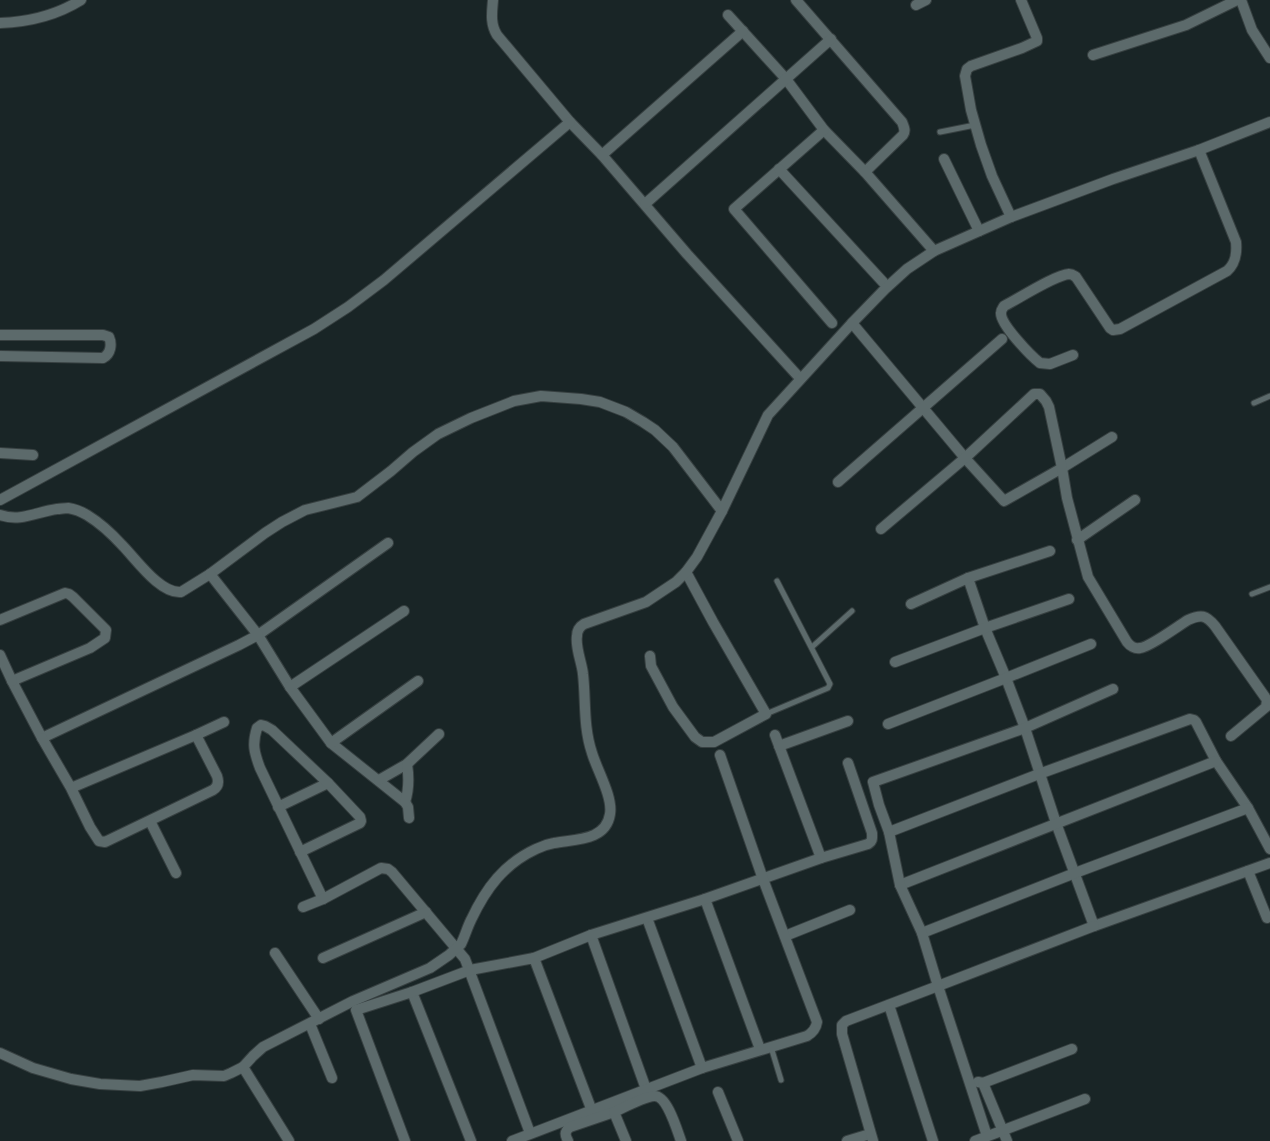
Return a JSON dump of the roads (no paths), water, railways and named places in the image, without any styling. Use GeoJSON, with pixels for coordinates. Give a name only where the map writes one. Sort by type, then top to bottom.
{"type":"FeatureCollection","features":[{"type":"Feature","properties":{"kind":"street"},"geometry":{"type":"LineString","coordinates":[[0,23],[44,17],[68,8],[81,0]]}},
{"type":"Feature","properties":{"kind":"street"},"geometry":{"type":"LineString","coordinates":[[493,0],[492,21],[494,31],[570,122],[602,155],[687,254],[797,376]]}},
{"type":"Feature","properties":{"kind":"street"},"geometry":{"type":"LineString","coordinates":[[796,0],[902,122],[905,128],[903,135],[866,172]]}},
{"type":"Feature","properties":{"kind":"street"},"geometry":{"type":"LineString","coordinates":[[916,5],[926,0]]}},
{"type":"Feature","properties":{"kind":"street"},"geometry":{"type":"LineString","coordinates":[[1011,217],[992,176],[981,145],[965,76],[967,69],[971,66],[1022,48],[1037,40],[1020,0]]}},
{"type":"Feature","properties":{"kind":"street"},"geometry":{"type":"LineString","coordinates":[[1093,55],[1186,25],[1239,0],[1252,30],[1270,58]]}},
{"type":"Feature","properties":{"kind":"street"},"geometry":{"type":"LineString","coordinates":[[728,15],[786,79],[824,130],[866,172],[934,251]]}},
{"type":"Feature","properties":{"kind":"street"},"geometry":{"type":"LineString","coordinates":[[602,155],[743,31]]}},
{"type":"Feature","properties":{"kind":"street"},"geometry":{"type":"LineString","coordinates":[[645,204],[831,39]]}},
{"type":"Feature","properties":{"kind":"street"},"geometry":{"type":"LineString","coordinates":[[0,500],[314,329],[348,307],[384,280],[570,122]]}},
{"type":"Feature","properties":{"kind":"street"},"geometry":{"type":"LineString","coordinates":[[0,1052],[33,1068],[100,1084],[140,1086],[192,1075],[224,1076],[242,1067],[264,1047],[279,1038],[353,1001],[430,968],[443,960],[457,948],[484,895],[500,874],[511,864],[525,854],[553,843],[598,834],[608,821],[611,813],[610,801],[591,752],[585,720],[582,664],[576,641],[580,627],[646,602],[676,582],[686,572],[697,557],[722,511],[768,415],[892,282],[934,251],[1011,217],[1113,178],[1199,150],[1270,122]]}},
{"type":"Feature","properties":{"kind":"street"},"geometry":{"type":"LineString","coordinates":[[824,130],[734,209],[832,323]]}},
{"type":"Feature","properties":{"kind":"street"},"geometry":{"type":"LineString","coordinates":[[1073,355],[1050,364],[1040,363],[1017,340],[1003,321],[1001,311],[1004,306],[1048,282],[1070,274],[1076,277],[1110,328],[1116,330],[1231,267],[1237,254],[1236,242],[1199,150]]}},
{"type":"Feature","properties":{"kind":"street"},"geometry":{"type":"LineString","coordinates":[[944,159],[978,231]]}},
{"type":"Feature","properties":{"kind":"street"},"geometry":{"type":"LineString","coordinates":[[779,168],[883,282]]}},
{"type":"Feature","properties":{"kind":"street"},"geometry":{"type":"LineString","coordinates":[[852,323],[965,458],[1004,501],[1112,437]]}},
{"type":"Feature","properties":{"kind":"street"},"geometry":{"type":"LineString","coordinates":[[0,335],[103,335],[109,337],[111,344],[107,356],[103,358],[0,356]]}},
{"type":"Feature","properties":{"kind":"street"},"geometry":{"type":"LineString","coordinates":[[838,482],[1002,339]]}},
{"type":"Feature","properties":{"kind":"street"},"geometry":{"type":"LineString","coordinates":[[881,529],[965,458],[1034,394],[1038,394],[1043,397],[1049,407],[1068,498],[1088,577],[1129,645],[1139,648],[1147,646],[1194,617],[1204,617],[1215,626],[1267,700],[1266,707],[1231,736]]}},
{"type":"Feature","properties":{"kind":"street"},"geometry":{"type":"LineString","coordinates":[[0,515],[17,518],[68,508],[86,515],[112,535],[158,583],[169,590],[181,592],[210,574],[282,522],[305,510],[357,497],[438,434],[471,418],[514,401],[541,396],[600,402],[626,412],[649,426],[673,448],[722,511]]}},
{"type":"Feature","properties":{"kind":"street"},"geometry":{"type":"LineString","coordinates":[[0,453],[33,455]]}},
{"type":"Feature","properties":{"kind":"street"},"geometry":{"type":"LineString","coordinates":[[1078,540],[1135,500]]}},
{"type":"Feature","properties":{"kind":"street"},"geometry":{"type":"LineString","coordinates":[[42,738],[258,635],[388,543]]}},
{"type":"Feature","properties":{"kind":"street"},"geometry":{"type":"LineString","coordinates":[[911,604],[968,578],[1050,551]]}},
{"type":"Feature","properties":{"kind":"street"},"geometry":{"type":"LineString","coordinates":[[650,656],[651,666],[672,707],[695,738],[702,742],[714,742],[766,714],[686,572]]}},
{"type":"Feature","properties":{"kind":"street"},"geometry":{"type":"LineString","coordinates":[[210,574],[258,635],[290,686],[331,743],[406,802]]}},
{"type":"Feature","properties":{"kind":"street"},"geometry":{"type":"LineString","coordinates":[[968,578],[985,628],[1025,728],[1056,823],[1094,926]]}},
{"type":"Feature","properties":{"kind":"street"},"geometry":{"type":"LineString","coordinates":[[0,620],[69,594],[106,630],[105,638],[90,648],[12,681]]}},
{"type":"Feature","properties":{"kind":"street"},"geometry":{"type":"LineString","coordinates":[[894,662],[1069,599]]}},
{"type":"Feature","properties":{"kind":"street"},"geometry":{"type":"LineString","coordinates":[[290,686],[404,611]]}},
{"type":"Feature","properties":{"kind":"street"},"geometry":{"type":"LineString","coordinates":[[888,724],[1091,644]]}},
{"type":"Feature","properties":{"kind":"street"},"geometry":{"type":"LineString","coordinates":[[0,655],[42,738],[100,842],[106,842],[217,787],[219,782],[217,776],[196,735]]}},
{"type":"Feature","properties":{"kind":"street"},"geometry":{"type":"LineString","coordinates":[[331,743],[418,681]]}},
{"type":"Feature","properties":{"kind":"street"},"geometry":{"type":"LineString","coordinates":[[987,1136],[922,933],[900,885],[889,832],[873,782],[1025,728],[1114,689]]}},
{"type":"Feature","properties":{"kind":"street"},"geometry":{"type":"LineString","coordinates":[[889,832],[1039,774],[1190,719],[1196,722],[1216,761],[1248,808],[1270,849]]}},
{"type":"Feature","properties":{"kind":"street"},"geometry":{"type":"LineString","coordinates":[[779,746],[848,721]]}},
{"type":"Feature","properties":{"kind":"street"},"geometry":{"type":"LineString","coordinates":[[71,788],[224,722]]}},
{"type":"Feature","properties":{"kind":"street"},"geometry":{"type":"LineString","coordinates":[[300,852],[360,824],[360,817],[328,783],[272,730],[261,725],[257,728],[255,734],[254,753],[278,807],[300,852],[323,898]]}},
{"type":"Feature","properties":{"kind":"street"},"geometry":{"type":"LineString","coordinates":[[380,780],[407,764],[439,734]]}},
{"type":"Feature","properties":{"kind":"street"},"geometry":{"type":"LineString","coordinates":[[775,735],[821,858]]}},
{"type":"Feature","properties":{"kind":"street"},"geometry":{"type":"LineString","coordinates":[[512,1141],[702,1068],[807,1036],[812,1033],[816,1026],[817,1022],[763,879],[720,755]]}},
{"type":"Feature","properties":{"kind":"street"},"geometry":{"type":"LineString","coordinates":[[900,885],[1216,761]]}},
{"type":"Feature","properties":{"kind":"street"},"geometry":{"type":"LineString","coordinates":[[405,1141],[356,1010],[412,992],[470,970],[534,958],[591,935],[648,918],[821,858],[868,844],[872,838],[848,763]]}},
{"type":"Feature","properties":{"kind":"street"},"geometry":{"type":"LineString","coordinates":[[407,764],[409,776],[406,802],[410,818]]}},
{"type":"Feature","properties":{"kind":"street"},"geometry":{"type":"LineString","coordinates":[[278,807],[328,783]]}},
{"type":"Feature","properties":{"kind":"street"},"geometry":{"type":"LineString","coordinates":[[922,933],[1248,808]]}},
{"type":"Feature","properties":{"kind":"street"},"geometry":{"type":"LineString","coordinates":[[150,821],[176,873]]}},
{"type":"Feature","properties":{"kind":"street"},"geometry":{"type":"LineString","coordinates":[[847,1141],[872,1138],[842,1034],[842,1025],[846,1021],[1094,926],[1270,863]]}},
{"type":"Feature","properties":{"kind":"street"},"geometry":{"type":"LineString","coordinates":[[303,907],[381,868],[392,872],[465,959],[530,1134]]}},
{"type":"Feature","properties":{"kind":"street"},"geometry":{"type":"LineString","coordinates":[[1248,871],[1267,918]]}},
{"type":"Feature","properties":{"kind":"street"},"geometry":{"type":"LineString","coordinates":[[705,899],[760,1049]]}},
{"type":"Feature","properties":{"kind":"street"},"geometry":{"type":"LineString","coordinates":[[785,936],[850,910]]}},
{"type":"Feature","properties":{"kind":"street"},"geometry":{"type":"LineString","coordinates":[[324,958],[426,912]]}},
{"type":"Feature","properties":{"kind":"street"},"geometry":{"type":"LineString","coordinates":[[648,918],[702,1068]]}},
{"type":"Feature","properties":{"kind":"street"},"geometry":{"type":"LineString","coordinates":[[591,935],[646,1089]]}},
{"type":"Feature","properties":{"kind":"street"},"geometry":{"type":"LineString","coordinates":[[275,954],[314,1021],[332,1078]]}},
{"type":"Feature","properties":{"kind":"street"},"geometry":{"type":"LineString","coordinates":[[534,958],[592,1110]]}},
{"type":"Feature","properties":{"kind":"street"},"geometry":{"type":"LineString","coordinates":[[412,992],[471,1141]]}},
{"type":"Feature","properties":{"kind":"street"},"geometry":{"type":"LineString","coordinates":[[889,1005],[933,1141]]}},
{"type":"Feature","properties":{"kind":"street"},"geometry":{"type":"LineString","coordinates":[[970,1080],[983,1083],[1072,1049]]}},
{"type":"Feature","properties":{"kind":"street"},"geometry":{"type":"LineString","coordinates":[[242,1067],[290,1141]]}},
{"type":"Feature","properties":{"kind":"street"},"geometry":{"type":"LineString","coordinates":[[983,1083],[1005,1136]]}},
{"type":"Feature","properties":{"kind":"street"},"geometry":{"type":"LineString","coordinates":[[718,1092],[738,1141]]}},
{"type":"Feature","properties":{"kind":"street"},"geometry":{"type":"LineString","coordinates":[[568,1141],[565,1134],[566,1130],[646,1098],[656,1096],[662,1099],[666,1105],[681,1141]]}},
{"type":"Feature","properties":{"kind":"street"},"geometry":{"type":"LineString","coordinates":[[975,1141],[987,1136],[1005,1136],[1084,1099]]}},
{"type":"Feature","properties":{"kind":"street"},"geometry":{"type":"LineString","coordinates":[[614,1112],[626,1141]]}},
{"type":"Feature","properties":{"kind":"lane"},"geometry":{"type":"LineString","coordinates":[[940,132],[975,125]]}},
{"type":"Feature","properties":{"kind":"lane"},"geometry":{"type":"LineString","coordinates":[[1254,403],[1270,396]]}},
{"type":"Feature","properties":{"kind":"lane"},"geometry":{"type":"LineString","coordinates":[[766,714],[830,687],[829,681],[777,581]]}},
{"type":"Feature","properties":{"kind":"lane"},"geometry":{"type":"LineString","coordinates":[[1252,594],[1270,586]]}},
{"type":"Feature","properties":{"kind":"lane"},"geometry":{"type":"LineString","coordinates":[[812,647],[852,611]]}},
{"type":"Feature","properties":{"kind":"lane"},"geometry":{"type":"LineString","coordinates":[[770,1046],[781,1080]]}}]}
